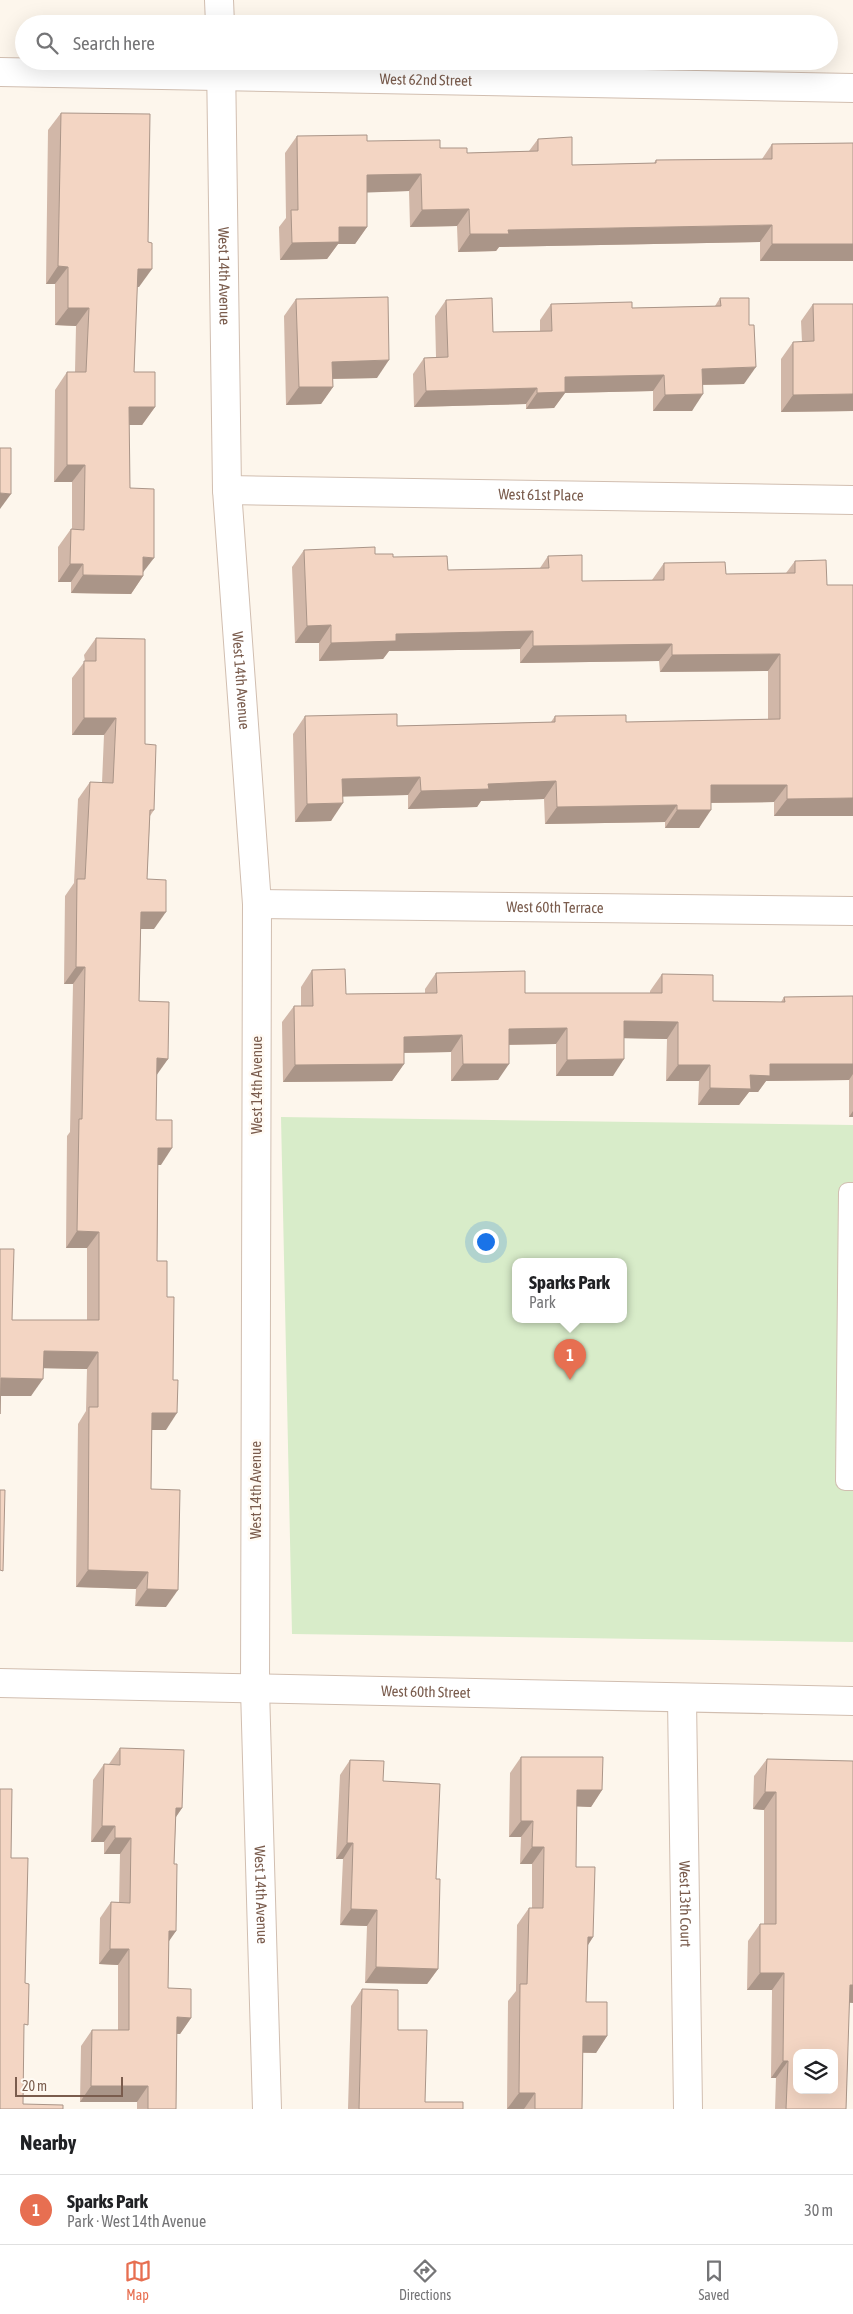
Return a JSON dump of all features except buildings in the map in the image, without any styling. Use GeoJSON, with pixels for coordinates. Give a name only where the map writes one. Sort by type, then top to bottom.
{"type":"FeatureCollection","features":[{"type":"Feature","properties":{"kind":"street"},"geometry":{"type":"LineString","coordinates":[[219,0],[220,15]]}},
{"type":"Feature","properties":{"kind":"street","name":"West 62nd Street"},"geometry":{"type":"LineString","coordinates":[[0,72],[147,70]]}},
{"type":"Feature","properties":{"kind":"street","name":"West 14th Avenue"},"geometry":{"type":"LineString","coordinates":[[221,70],[227,490],[257,904],[255,1689],[267,2109]]}},
{"type":"Feature","properties":{"kind":"street","name":"West 62nd Street"},"geometry":{"type":"LineString","coordinates":[[254,70],[853,88]]}},
{"type":"Feature","properties":{"kind":"street","name":"West 61st Place"},"geometry":{"type":"LineString","coordinates":[[227,490],[853,500]]}},
{"type":"Feature","properties":{"kind":"street","name":"West 60th Terrace"},"geometry":{"type":"LineString","coordinates":[[257,904],[853,910]]}},
{"type":"Feature","properties":{"kind":"street","name":"West 60th Street"},"geometry":{"type":"LineString","coordinates":[[0,1683],[682,1699],[853,1701]]}},
{"type":"Feature","properties":{"kind":"street","name":"West 13th Court"},"geometry":{"type":"LineString","coordinates":[[682,1699],[688,2109]]}},
{"type":"Feature","properties":{"kind":"lane"},"geometry":{"type":"LineString","coordinates":[[853,1192],[848,1192],[845,1481],[853,1481]]}},
{"type":"Feature","properties":{"kind":"green space"},"geometry":{"type":"Polygon","coordinates":[[[281,1117],[853,1125],[853,1642],[292,1634],[281,1117]]]}},
{"type":"Feature","properties":{"kind":"place","name":"Sparks Park"},"geometry":{"type":"Point","coordinates":[570,1380]}}]}
